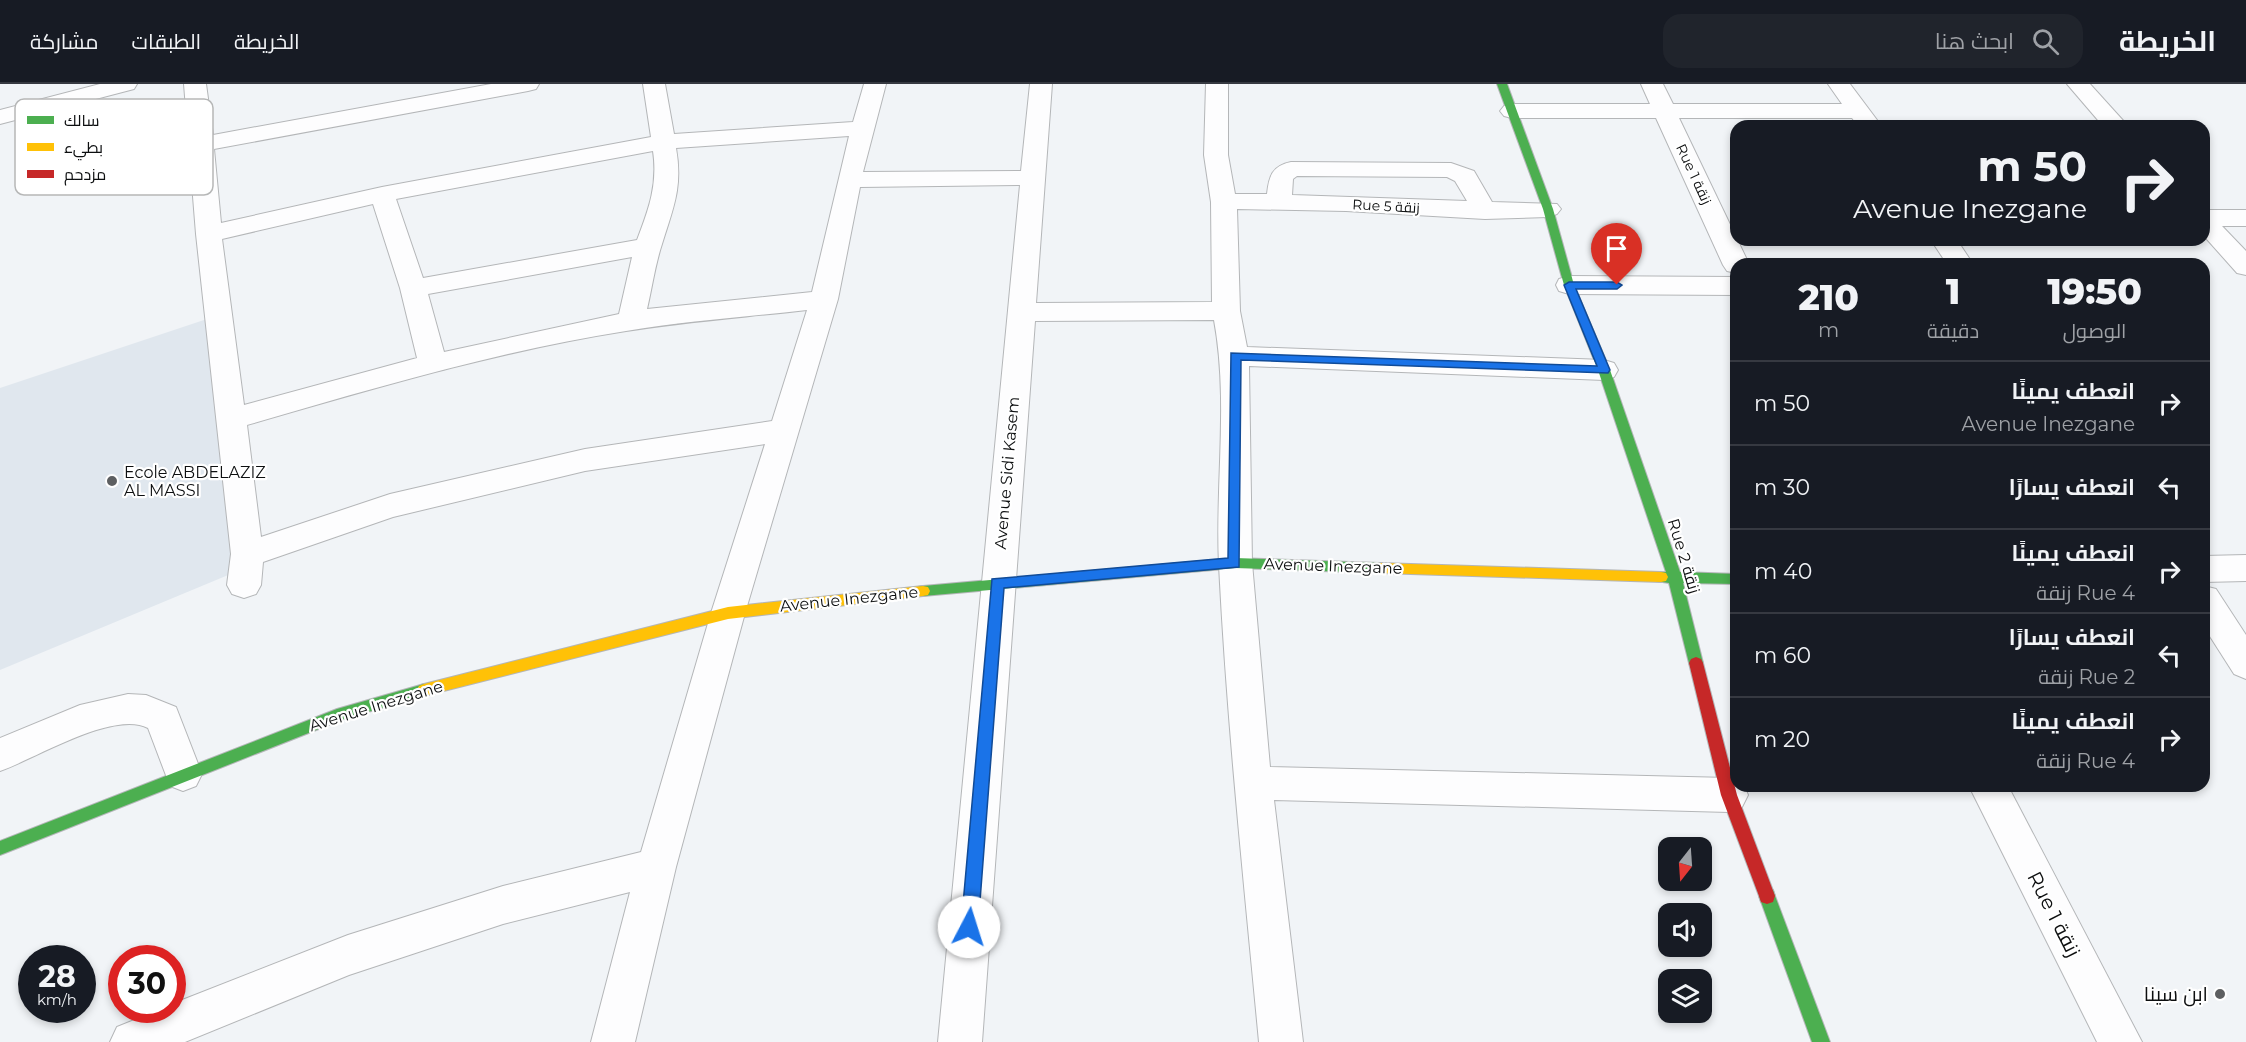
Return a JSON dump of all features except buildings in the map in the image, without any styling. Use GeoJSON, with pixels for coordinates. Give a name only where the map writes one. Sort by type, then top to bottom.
{"type":"FeatureCollection","features":[{"type":"Feature","properties":{"kind":"street"},"geometry":{"type":"LineString","coordinates":[[69,99],[126,84]]}},
{"type":"Feature","properties":{"kind":"street"},"geometry":{"type":"LineString","coordinates":[[195,84],[197,99]]}},
{"type":"Feature","properties":{"kind":"street"},"geometry":{"type":"LineString","coordinates":[[213,142],[528,84]]}},
{"type":"Feature","properties":{"kind":"street"},"geometry":{"type":"LineString","coordinates":[[631,321],[648,246],[665,200],[668,171],[654,84]]}},
{"type":"Feature","properties":{"kind":"street"},"geometry":{"type":"LineString","coordinates":[[614,1042],[656,867],[728,613],[824,300],[849,180],[865,128],[875,84]]}},
{"type":"Feature","properties":{"kind":"street","name":"Avenue Sidi Kasem"},"geometry":{"type":"LineString","coordinates":[[960,1042],[997,583],[1041,84]]}},
{"type":"Feature","properties":{"kind":"street"},"geometry":{"type":"LineString","coordinates":[[1216,84],[1216,155],[1224,202],[1226,310],[1235,356],[1234,563],[1253,783],[1281,1042]]}},
{"type":"Feature","properties":{"kind":"street","name":"Rue 2 زنقة"},"geometry":{"type":"LineString","coordinates":[[1502,84],[1548,209],[1569,285],[1604,370],[1674,576],[1730,795],[1821,1042]]}},
{"type":"Feature","properties":{"kind":"street","name":"Rue 1 زنقة"},"geometry":{"type":"LineString","coordinates":[[1652,84],[1733,258]]}},
{"type":"Feature","properties":{"kind":"street"},"geometry":{"type":"LineString","coordinates":[[1839,84],[1864,119]]}},
{"type":"Feature","properties":{"kind":"street"},"geometry":{"type":"LineString","coordinates":[[2078,84],[2111,120]]}},
{"type":"Feature","properties":{"kind":"street"},"geometry":{"type":"LineString","coordinates":[[1512,111],[1664,110],[1864,119]]}},
{"type":"Feature","properties":{"kind":"street"},"geometry":{"type":"LineString","coordinates":[[0,117],[15,113]]}},
{"type":"Feature","properties":{"kind":"street"},"geometry":{"type":"LineString","coordinates":[[209,234],[382,194],[665,142],[865,128]]}},
{"type":"Feature","properties":{"kind":"street"},"geometry":{"type":"LineString","coordinates":[[1279,200],[1281,176],[1291,169],[1451,170],[1466,176],[1485,211]]}},
{"type":"Feature","properties":{"kind":"street"},"geometry":{"type":"LineString","coordinates":[[849,180],[1033,178]]}},
{"type":"Feature","properties":{"kind":"street"},"geometry":{"type":"LineString","coordinates":[[382,194],[413,288],[433,363]]}},
{"type":"Feature","properties":{"kind":"street"},"geometry":{"type":"LineString","coordinates":[[206,195],[247,554],[243,585]]}},
{"type":"Feature","properties":{"kind":"street","name":"Rue 5 زنقة"},"geometry":{"type":"LineString","coordinates":[[1224,202],[1279,200],[1485,211],[1548,209]]}},
{"type":"Feature","properties":{"kind":"street"},"geometry":{"type":"LineString","coordinates":[[2210,220],[2246,218]]}},
{"type":"Feature","properties":{"kind":"street"},"geometry":{"type":"LineString","coordinates":[[2210,227],[2246,267]]}},
{"type":"Feature","properties":{"kind":"street"},"geometry":{"type":"LineString","coordinates":[[413,288],[648,246]]}},
{"type":"Feature","properties":{"kind":"street"},"geometry":{"type":"LineString","coordinates":[[1569,285],[1730,286]]}},
{"type":"Feature","properties":{"kind":"street"},"geometry":{"type":"LineString","coordinates":[[230,419],[433,363],[631,321],[824,300]]}},
{"type":"Feature","properties":{"kind":"street"},"geometry":{"type":"LineString","coordinates":[[1022,312],[1226,310]]}},
{"type":"Feature","properties":{"kind":"street"},"geometry":{"type":"LineString","coordinates":[[1235,356],[1604,370]]}},
{"type":"Feature","properties":{"kind":"street"},"geometry":{"type":"LineString","coordinates":[[247,554],[390,506],[585,460],[785,430]]}},
{"type":"Feature","properties":{"kind":"street","name":"Avenue Inezgane"},"geometry":{"type":"LineString","coordinates":[[0,848],[342,713],[496,670],[728,613],[997,583],[1234,563],[1730,579]]}},
{"type":"Feature","properties":{"kind":"street"},"geometry":{"type":"LineString","coordinates":[[2210,569],[2246,568]]}},
{"type":"Feature","properties":{"kind":"street"},"geometry":{"type":"LineString","coordinates":[[2210,608],[2246,664]]}},
{"type":"Feature","properties":{"kind":"street"},"geometry":{"type":"LineString","coordinates":[[0,755],[101,714],[128,709],[149,710],[163,718],[183,774]]}},
{"type":"Feature","properties":{"kind":"street"},"geometry":{"type":"LineString","coordinates":[[1253,783],[1730,795]]}},
{"type":"Feature","properties":{"kind":"street","name":"Rue 1 زنقة"},"geometry":{"type":"LineString","coordinates":[[1991,792],[2120,1042]]}},
{"type":"Feature","properties":{"kind":"street"},"geometry":{"type":"LineString","coordinates":[[132,1042],[348,955],[502,905],[656,867]]}},
{"type":"Feature","properties":{"kind":"shaded area","name":"Ecole ABDELAZIZ AL MASSI"},"geometry":{"type":"Polygon","coordinates":[[[207,319],[233,573],[0,670],[0,388],[207,319]]]}},
{"type":"Feature","properties":{"kind":"traffic: fast"},"geometry":{"type":"LineString","coordinates":[[1502,84],[1548,209],[1569,285],[1604,370],[1674,575],[1696,663]]}},
{"type":"Feature","properties":{"kind":"traffic: fast"},"geometry":{"type":"LineString","coordinates":[[923,591],[1235,563],[1380,568]]}},
{"type":"Feature","properties":{"kind":"traffic: fast"},"geometry":{"type":"LineString","coordinates":[[1661,577],[1730,579]]}},
{"type":"Feature","properties":{"kind":"traffic: fast"},"geometry":{"type":"LineString","coordinates":[[0,848],[342,713],[424,690]]}},
{"type":"Feature","properties":{"kind":"traffic: fast"},"geometry":{"type":"LineString","coordinates":[[1767,896],[1821,1042]]}},
{"type":"Feature","properties":{"kind":"traffic: slow"},"geometry":{"type":"LineString","coordinates":[[1380,568],[1661,577]]}},
{"type":"Feature","properties":{"kind":"traffic: slow"},"geometry":{"type":"LineString","coordinates":[[424,690],[728,613],[923,591]]}},
{"type":"Feature","properties":{"kind":"traffic: jam"},"geometry":{"type":"LineString","coordinates":[[1696,663],[1729,795],[1767,896]]}},
{"type":"Feature","properties":{"kind":"place","name":"Ecole ABDELAZIZ AL MASSI"},"geometry":{"type":"Point","coordinates":[112,481]}},
{"type":"Feature","properties":{"kind":"place","name":"ابن سينا"},"geometry":{"type":"Point","coordinates":[2220,994]}},
{"type":"Feature","properties":{"kind":"route"},"geometry":{"type":"LineString","coordinates":[[969,927],[997,583],[1234,563],[1235,356],[1604,370],[1569,285],[1617,285]]}}]}
